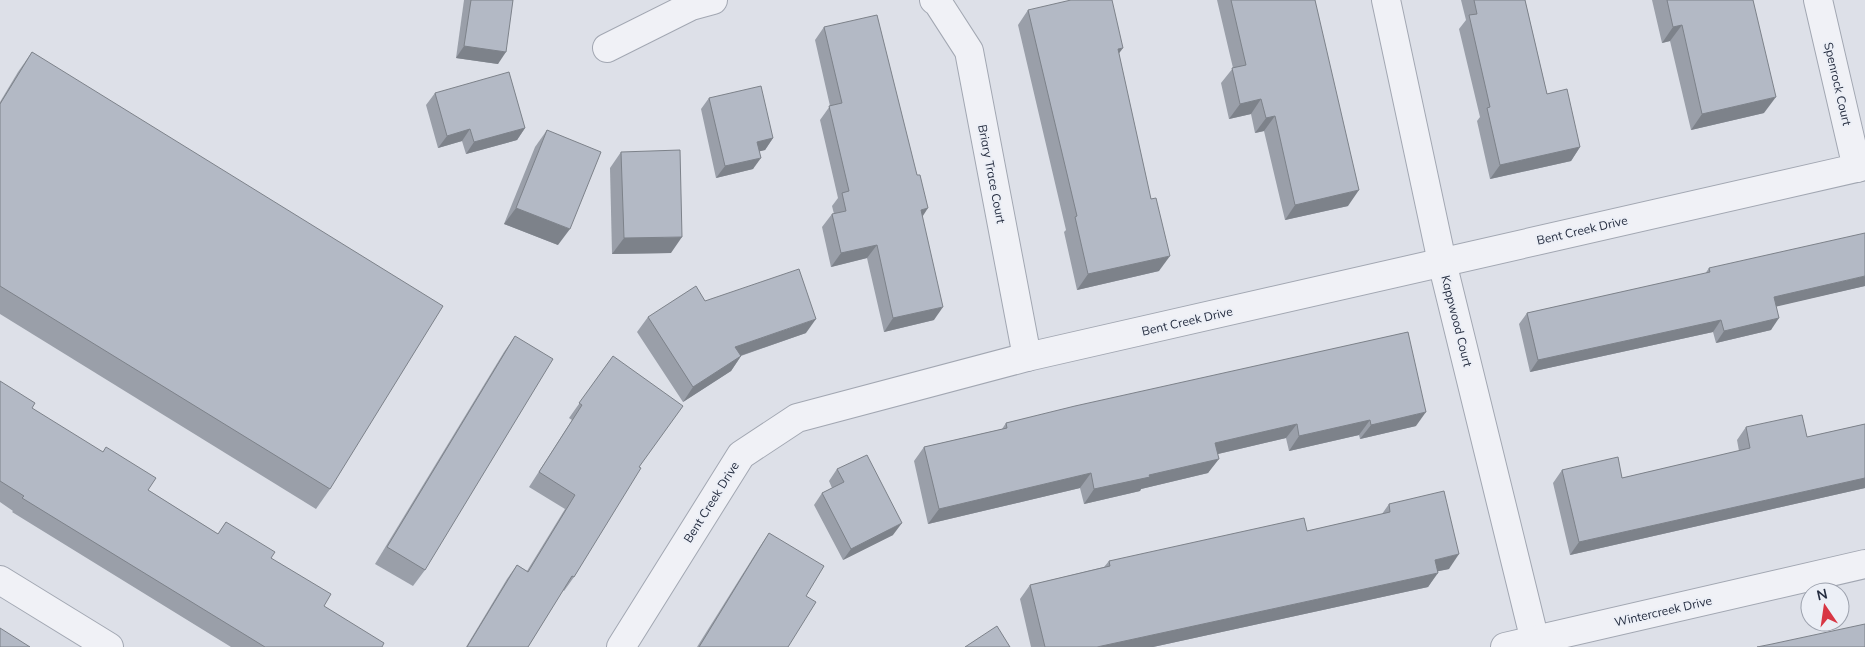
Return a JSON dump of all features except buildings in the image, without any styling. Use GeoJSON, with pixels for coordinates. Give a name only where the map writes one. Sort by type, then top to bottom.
{"type":"FeatureCollection","features":[{"type":"Feature","properties":{"kind":"street"},"geometry":{"type":"LineString","coordinates":[[607,48],[692,6],[712,0]]}},
{"type":"Feature","properties":{"kind":"street","name":"Briary Trace Court"},"geometry":{"type":"LineString","coordinates":[[934,0],[938,3],[969,51],[1027,358]]}},
{"type":"Feature","properties":{"kind":"street","name":"Kappwood Court"},"geometry":{"type":"LineString","coordinates":[[1386,0],[1442,262],[1534,640]]}},
{"type":"Feature","properties":{"kind":"street","name":"Spenrock Court"},"geometry":{"type":"LineString","coordinates":[[1818,0],[1861,167]]}},
{"type":"Feature","properties":{"kind":"street","name":"Bent Creek Drive"},"geometry":{"type":"LineString","coordinates":[[621,647],[741,455],[797,418],[1027,358],[1861,167]]}},
{"type":"Feature","properties":{"kind":"street","name":"Wintercreek Drive"},"geometry":{"type":"LineString","coordinates":[[1505,647],[1865,564]]}},
{"type":"Feature","properties":{"kind":"street"},"geometry":{"type":"LineString","coordinates":[[0,580],[109,647]]}}]}
